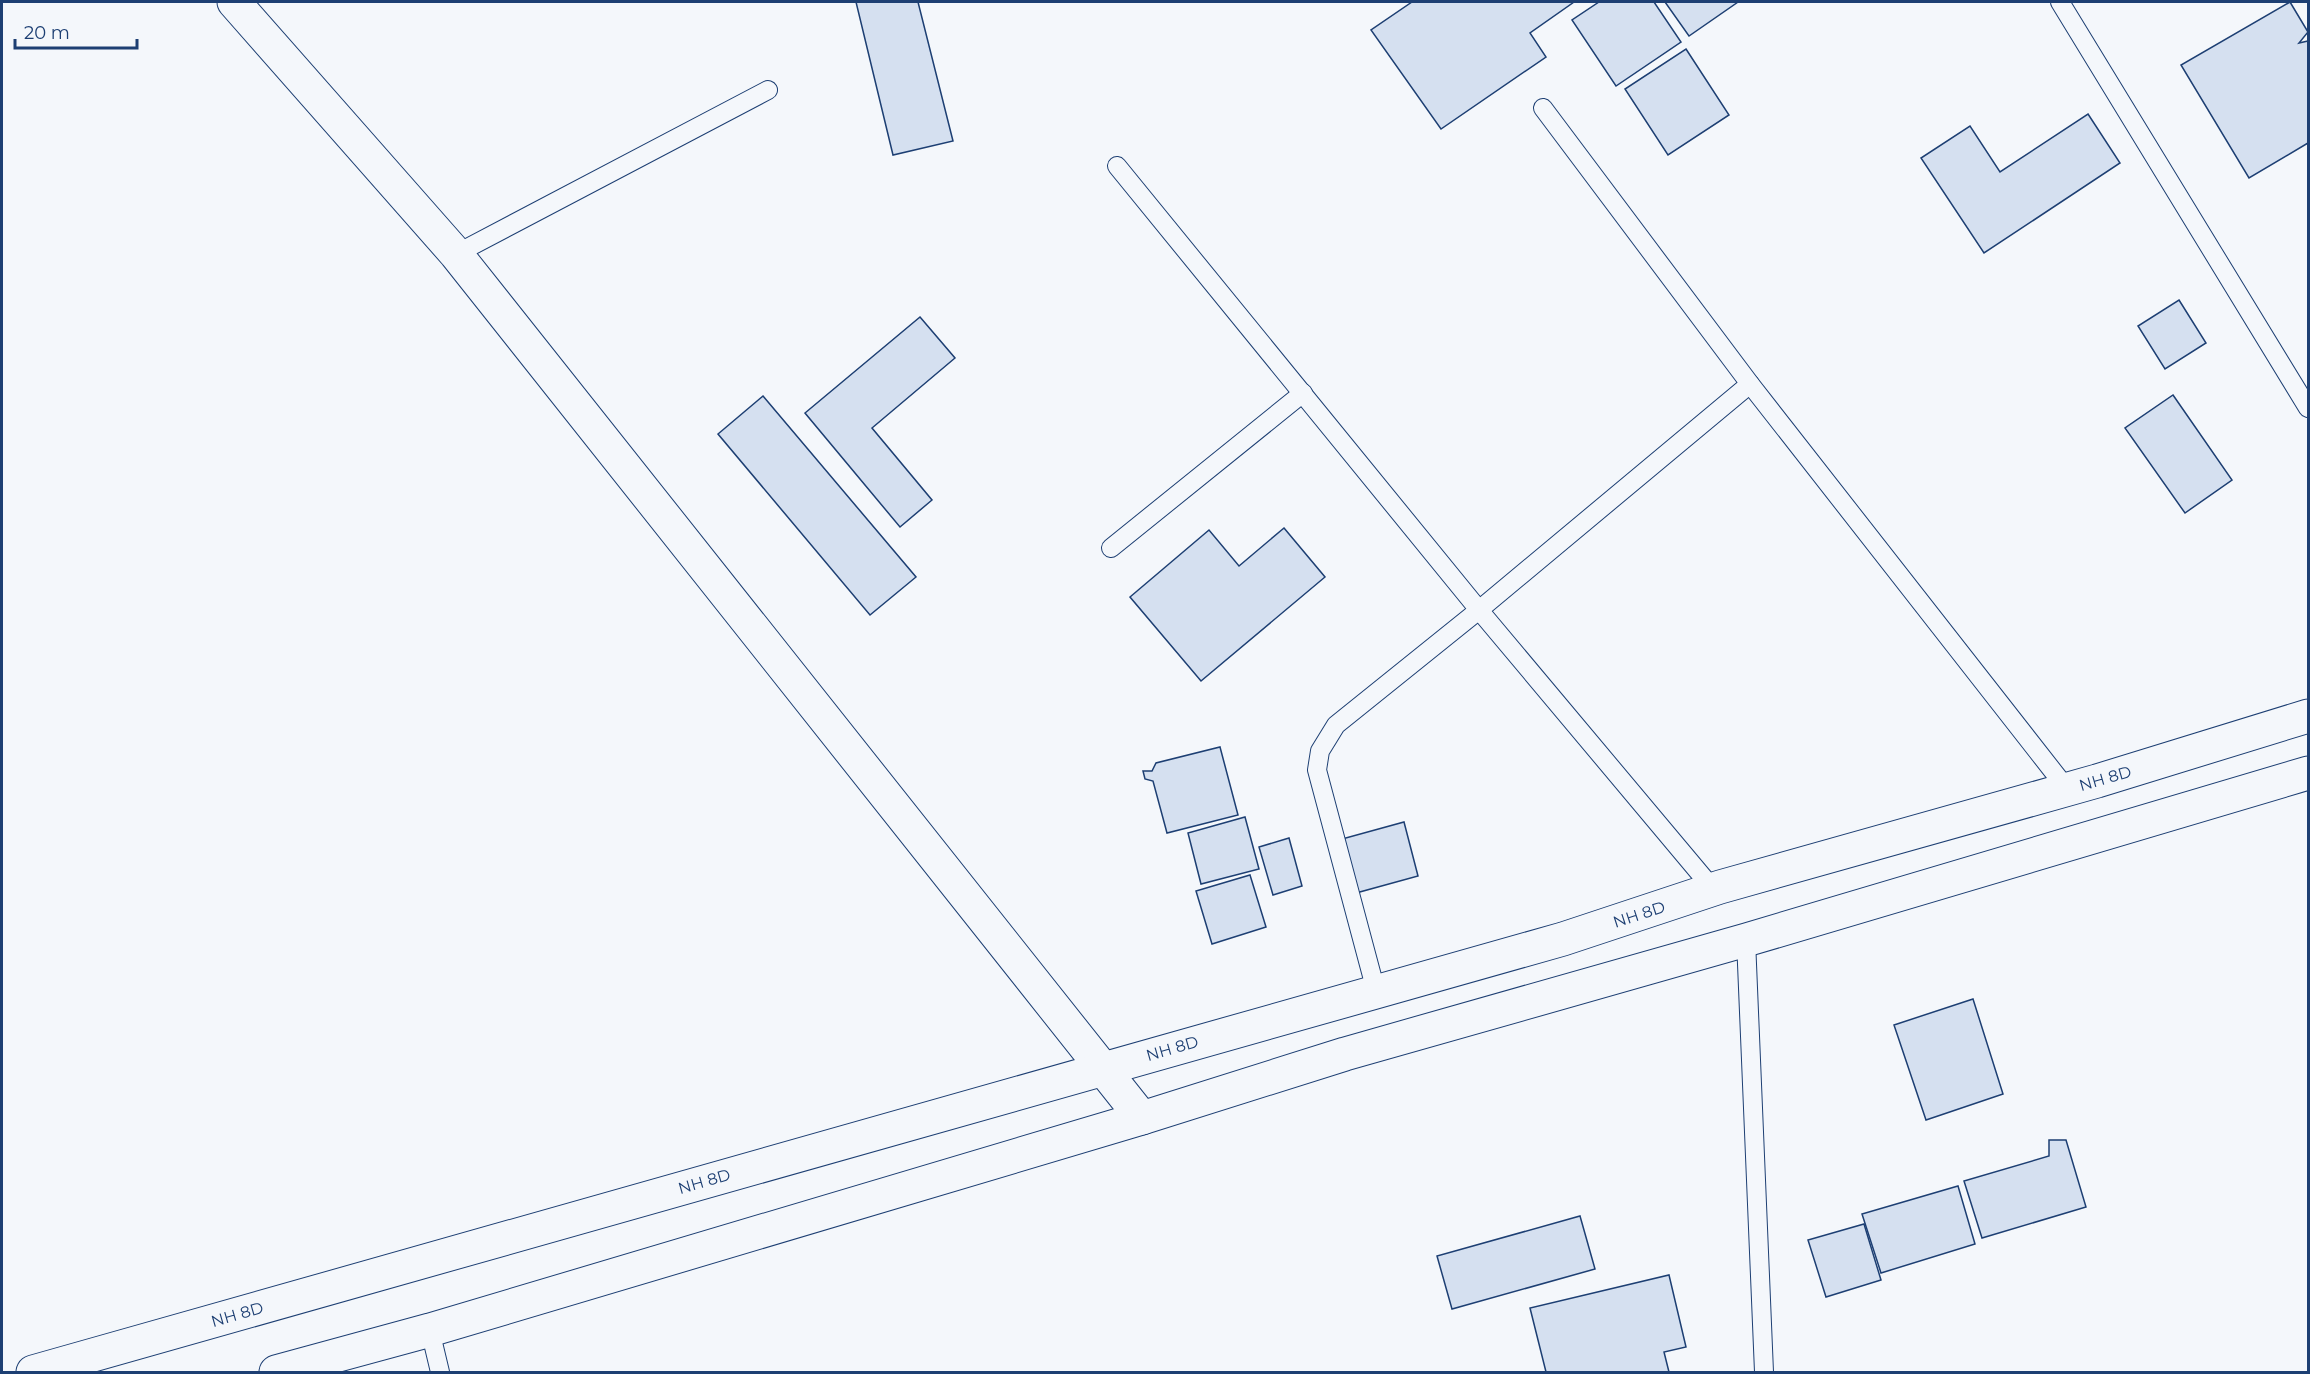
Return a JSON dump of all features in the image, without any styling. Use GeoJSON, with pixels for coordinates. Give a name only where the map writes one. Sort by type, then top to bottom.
{"type":"FeatureCollection","features":[{"type":"Feature","properties":{"kind":"main road"},"geometry":{"type":"LineString","coordinates":[[234,2],[456,254],[1142,1118]]}},
{"type":"Feature","properties":{"kind":"main road","name":"NH 8D"},"geometry":{"type":"LineString","coordinates":[[33,1372],[1563,939],[1713,889],[2067,789],[2308,716]]}},
{"type":"Feature","properties":{"kind":"main road"},"geometry":{"type":"LineString","coordinates":[[276,1372],[430,1330],[1142,1118],[1345,1054],[1746,940],[2308,772]]}},
{"type":"Feature","properties":{"kind":"lane"},"geometry":{"type":"LineString","coordinates":[[2060,2],[2308,408]]}},
{"type":"Feature","properties":{"kind":"lane"},"geometry":{"type":"LineString","coordinates":[[456,254],[768,90]]}},
{"type":"Feature","properties":{"kind":"lane"},"geometry":{"type":"LineString","coordinates":[[1543,108],[1750,384],[2067,789]]}},
{"type":"Feature","properties":{"kind":"lane"},"geometry":{"type":"LineString","coordinates":[[1117,166],[1479,610],[1713,889]]}},
{"type":"Feature","properties":{"kind":"lane"},"geometry":{"type":"LineString","coordinates":[[1376,991],[1317,770],[1320,751],[1336,725],[1479,610],[1750,384]]}},
{"type":"Feature","properties":{"kind":"lane"},"geometry":{"type":"LineString","coordinates":[[1111,548],[1303,393]]}},
{"type":"Feature","properties":{"kind":"lane"},"geometry":{"type":"LineString","coordinates":[[1746,940],[1764,1372]]}},
{"type":"Feature","properties":{"kind":"lane"},"geometry":{"type":"LineString","coordinates":[[430,1330],[440,1372]]}},
{"type":"Feature","properties":{"kind":"building"},"geometry":{"type":"Polygon","coordinates":[[[856,2],[918,2],[953,141],[893,155],[856,2]]]}},
{"type":"Feature","properties":{"kind":"building"},"geometry":{"type":"Polygon","coordinates":[[[1412,2],[1574,2],[1530,33],[1546,57],[1441,129],[1371,30],[1412,2]]]}},
{"type":"Feature","properties":{"kind":"building"},"geometry":{"type":"Polygon","coordinates":[[[1599,2],[1654,2],[1681,42],[1616,86],[1572,20],[1599,2]]]}},
{"type":"Feature","properties":{"kind":"building"},"geometry":{"type":"Polygon","coordinates":[[[1665,2],[1738,2],[1689,36],[1665,2]]]}},
{"type":"Feature","properties":{"kind":"building"},"geometry":{"type":"Polygon","coordinates":[[[2290,2],[2308,32],[2299,43],[2308,41],[2308,143],[2249,178],[2181,65],[2290,2]]]}},
{"type":"Feature","properties":{"kind":"building"},"geometry":{"type":"Polygon","coordinates":[[[1686,49],[1729,115],[1668,155],[1625,89],[1686,49]]]}},
{"type":"Feature","properties":{"kind":"building"},"geometry":{"type":"Polygon","coordinates":[[[2088,114],[2120,163],[1984,253],[1921,158],[1970,126],[2000,172],[2088,114]]]}},
{"type":"Feature","properties":{"kind":"building"},"geometry":{"type":"Polygon","coordinates":[[[2179,300],[2206,343],[2165,369],[2138,326],[2179,300]]]}},
{"type":"Feature","properties":{"kind":"building"},"geometry":{"type":"Polygon","coordinates":[[[920,317],[955,358],[872,428],[932,500],[900,527],[805,413],[920,317]]]}},
{"type":"Feature","properties":{"kind":"building"},"geometry":{"type":"Polygon","coordinates":[[[2173,395],[2232,480],[2185,513],[2125,428],[2173,395]]]}},
{"type":"Feature","properties":{"kind":"building"},"geometry":{"type":"Polygon","coordinates":[[[763,396],[916,577],[870,615],[718,434],[763,396]]]}},
{"type":"Feature","properties":{"kind":"building"},"geometry":{"type":"Polygon","coordinates":[[[1284,528],[1325,577],[1201,681],[1130,597],[1209,530],[1239,566],[1284,528]]]}},
{"type":"Feature","properties":{"kind":"building"},"geometry":{"type":"Polygon","coordinates":[[[1220,747],[1238,815],[1167,833],[1153,781],[1145,779],[1143,771],[1152,771],[1156,763],[1220,747]]]}},
{"type":"Feature","properties":{"kind":"building"},"geometry":{"type":"Polygon","coordinates":[[[1245,817],[1259,869],[1201,884],[1188,833],[1245,817]]]}},
{"type":"Feature","properties":{"kind":"building"},"geometry":{"type":"Polygon","coordinates":[[[1404,822],[1418,876],[1356,893],[1342,839],[1404,822]]]}},
{"type":"Feature","properties":{"kind":"building"},"geometry":{"type":"Polygon","coordinates":[[[1289,838],[1302,886],[1273,895],[1259,847],[1289,838]]]}},
{"type":"Feature","properties":{"kind":"building"},"geometry":{"type":"Polygon","coordinates":[[[1250,875],[1266,927],[1212,944],[1196,891],[1250,875]]]}},
{"type":"Feature","properties":{"kind":"building"},"geometry":{"type":"Polygon","coordinates":[[[1973,999],[2003,1094],[1926,1120],[1894,1025],[1973,999]]]}},
{"type":"Feature","properties":{"kind":"building"},"geometry":{"type":"Polygon","coordinates":[[[2049,1140],[2066,1140],[2086,1207],[1982,1238],[1964,1181],[2049,1156],[2049,1140]]]}},
{"type":"Feature","properties":{"kind":"building"},"geometry":{"type":"Polygon","coordinates":[[[1958,1186],[1975,1244],[1881,1273],[1862,1214],[1958,1186]]]}},
{"type":"Feature","properties":{"kind":"building"},"geometry":{"type":"Polygon","coordinates":[[[1580,1216],[1595,1269],[1452,1309],[1437,1256],[1580,1216]]]}},
{"type":"Feature","properties":{"kind":"building"},"geometry":{"type":"Polygon","coordinates":[[[1864,1224],[1881,1280],[1826,1297],[1808,1240],[1864,1224]]]}},
{"type":"Feature","properties":{"kind":"building"},"geometry":{"type":"Polygon","coordinates":[[[1669,1275],[1686,1347],[1664,1352],[1669,1372],[1546,1372],[1530,1308],[1669,1275]]]}}]}
